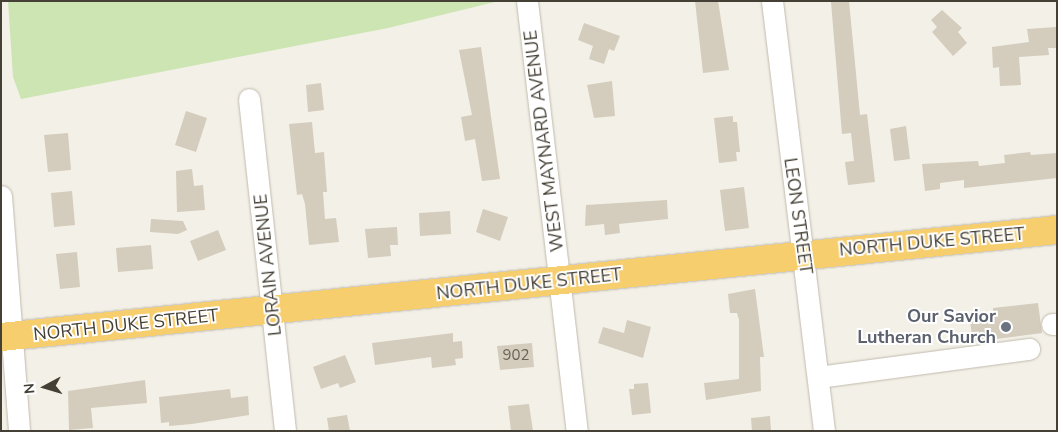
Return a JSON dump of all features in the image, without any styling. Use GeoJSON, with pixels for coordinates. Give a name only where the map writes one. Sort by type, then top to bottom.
{"type":"FeatureCollection","features":[{"type":"Feature","properties":{"kind":"highway","name":"NORTH DUKE STREET"},"geometry":{"type":"LineString","coordinates":[[7,337],[560,282],[804,254],[1057,230]]}},
{"type":"Feature","properties":{"kind":"street","name":"WEST MAYNARD AVENUE"},"geometry":{"type":"LineString","coordinates":[[527,1],[577,431]]}},
{"type":"Feature","properties":{"kind":"street","name":"LEON STREET"},"geometry":{"type":"LineString","coordinates":[[772,1],[824,431]]}},
{"type":"Feature","properties":{"kind":"street","name":"LORAIN AVENUE"},"geometry":{"type":"LineString","coordinates":[[249,99],[274,310],[285,431]]}},
{"type":"Feature","properties":{"kind":"street"},"geometry":{"type":"LineString","coordinates":[[1,196],[7,337],[18,431]]}},
{"type":"Feature","properties":{"kind":"street"},"geometry":{"type":"LineString","coordinates":[[818,377],[1029,349]]}},
{"type":"Feature","properties":{"kind":"green space"},"geometry":{"type":"Polygon","coordinates":[[[8,1],[499,1],[388,28],[21,99],[13,77],[8,1]]]}},
{"type":"Feature","properties":{"kind":"building"},"geometry":{"type":"Polygon","coordinates":[[[695,1],[718,1],[729,70],[703,73],[695,1]]]}},
{"type":"Feature","properties":{"kind":"building"},"geometry":{"type":"Polygon","coordinates":[[[849,1],[860,115],[867,114],[875,182],[848,185],[845,162],[854,161],[851,133],[842,134],[831,2],[849,1]]]}},
{"type":"Feature","properties":{"kind":"building"},"geometry":{"type":"Polygon","coordinates":[[[942,10],[962,28],[958,32],[967,43],[953,56],[932,32],[937,27],[931,20],[942,10]]]}},
{"type":"Feature","properties":{"kind":"building"},"geometry":{"type":"Polygon","coordinates":[[[584,23],[620,36],[614,51],[609,49],[604,64],[589,59],[593,46],[578,40],[584,23]]]}},
{"type":"Feature","properties":{"kind":"building"},"geometry":{"type":"Polygon","coordinates":[[[1057,27],[1057,48],[1048,48],[1049,55],[1019,57],[1021,85],[1000,86],[999,67],[993,68],[992,47],[1029,42],[1027,29],[1057,27]]]}},
{"type":"Feature","properties":{"kind":"building"},"geometry":{"type":"Polygon","coordinates":[[[481,47],[500,179],[482,181],[475,139],[465,141],[461,117],[472,115],[459,50],[481,47]]]}},
{"type":"Feature","properties":{"kind":"building"},"geometry":{"type":"Polygon","coordinates":[[[612,81],[615,116],[594,118],[587,85],[612,81]]]}},
{"type":"Feature","properties":{"kind":"building"},"geometry":{"type":"Polygon","coordinates":[[[321,83],[324,110],[308,112],[306,85],[321,83]]]}},
{"type":"Feature","properties":{"kind":"building"},"geometry":{"type":"Polygon","coordinates":[[[186,111],[207,118],[196,152],[175,145],[186,111]]]}},
{"type":"Feature","properties":{"kind":"building"},"geometry":{"type":"Polygon","coordinates":[[[733,116],[733,122],[737,122],[740,152],[736,152],[737,161],[719,163],[714,118],[733,116]]]}},
{"type":"Feature","properties":{"kind":"building"},"geometry":{"type":"Polygon","coordinates":[[[312,122],[315,153],[324,152],[327,192],[323,192],[325,219],[336,218],[339,242],[309,245],[305,204],[302,194],[297,195],[289,124],[312,122]]]}},
{"type":"Feature","properties":{"kind":"building"},"geometry":{"type":"Polygon","coordinates":[[[906,126],[910,159],[894,161],[890,129],[906,126]]]}},
{"type":"Feature","properties":{"kind":"building"},"geometry":{"type":"Polygon","coordinates":[[[68,133],[71,170],[48,172],[44,135],[68,133]]]}},
{"type":"Feature","properties":{"kind":"building"},"geometry":{"type":"Polygon","coordinates":[[[1030,152],[1031,155],[1057,153],[1057,178],[964,188],[964,180],[940,183],[940,189],[925,191],[922,164],[978,161],[979,166],[1005,163],[1004,155],[1030,152]]]}},
{"type":"Feature","properties":{"kind":"building"},"geometry":{"type":"Polygon","coordinates":[[[192,169],[194,186],[203,185],[205,210],[177,212],[176,171],[192,169]]]}},
{"type":"Feature","properties":{"kind":"building"},"geometry":{"type":"Polygon","coordinates":[[[744,187],[749,228],[725,231],[720,190],[744,187]]]}},
{"type":"Feature","properties":{"kind":"building"},"geometry":{"type":"Polygon","coordinates":[[[72,191],[75,225],[54,227],[51,193],[72,191]]]}},
{"type":"Feature","properties":{"kind":"building"},"geometry":{"type":"Polygon","coordinates":[[[667,200],[668,219],[619,224],[620,233],[605,235],[604,224],[585,226],[586,205],[667,200]]]}},
{"type":"Feature","properties":{"kind":"building"},"geometry":{"type":"Polygon","coordinates":[[[483,209],[508,217],[500,241],[476,232],[483,209]]]}},
{"type":"Feature","properties":{"kind":"building"},"geometry":{"type":"Polygon","coordinates":[[[450,211],[451,234],[420,236],[419,213],[450,211]]]}},
{"type":"Feature","properties":{"kind":"building"},"geometry":{"type":"Polygon","coordinates":[[[151,219],[183,221],[187,230],[178,234],[150,232],[151,219]]]}},
{"type":"Feature","properties":{"kind":"building"},"geometry":{"type":"Polygon","coordinates":[[[397,227],[398,245],[390,245],[391,256],[368,258],[365,229],[397,227]]]}},
{"type":"Feature","properties":{"kind":"building"},"geometry":{"type":"Polygon","coordinates":[[[218,230],[226,250],[198,261],[190,241],[218,230]]]}},
{"type":"Feature","properties":{"kind":"building"},"geometry":{"type":"Polygon","coordinates":[[[151,245],[153,269],[118,272],[116,248],[151,245]]]}},
{"type":"Feature","properties":{"kind":"building"},"geometry":{"type":"Polygon","coordinates":[[[77,252],[80,287],[60,289],[56,254],[77,252]]]}},
{"type":"Feature","properties":{"kind":"building"},"geometry":{"type":"Polygon","coordinates":[[[755,289],[764,357],[760,357],[761,391],[706,400],[704,383],[739,379],[739,320],[737,313],[730,313],[728,294],[755,289]]]}},
{"type":"Feature","properties":{"kind":"building","name":"Our Savior Lutheran Church"},"geometry":{"type":"Polygon","coordinates":[[[1038,303],[1042,333],[973,342],[970,321],[994,318],[993,308],[1038,303]]]}},
{"type":"Feature","properties":{"kind":"building"},"geometry":{"type":"Polygon","coordinates":[[[627,320],[651,327],[643,358],[598,343],[603,327],[624,333],[627,320]]]}},
{"type":"Feature","properties":{"kind":"building"},"geometry":{"type":"Polygon","coordinates":[[[453,333],[453,342],[462,341],[463,358],[455,359],[456,365],[432,368],[431,357],[375,365],[372,343],[453,333]]]}},
{"type":"Feature","properties":{"kind":"building"},"geometry":{"type":"Polygon","coordinates":[[[532,343],[534,367],[500,370],[497,346],[532,343]]]}},
{"type":"Feature","properties":{"kind":"building"},"geometry":{"type":"Polygon","coordinates":[[[345,355],[356,382],[340,388],[338,383],[321,389],[313,367],[345,355]]]}},
{"type":"Feature","properties":{"kind":"building"},"geometry":{"type":"Polygon","coordinates":[[[145,380],[147,403],[91,408],[93,428],[69,430],[68,391],[145,380]]]}},
{"type":"Feature","properties":{"kind":"building"},"geometry":{"type":"Polygon","coordinates":[[[648,383],[651,413],[632,415],[629,389],[634,389],[634,384],[648,383]]]}},
{"type":"Feature","properties":{"kind":"building"},"geometry":{"type":"Polygon","coordinates":[[[230,389],[231,398],[248,396],[249,415],[192,424],[169,426],[169,422],[161,423],[159,397],[230,389]]]}},
{"type":"Feature","properties":{"kind":"building"},"geometry":{"type":"Polygon","coordinates":[[[529,404],[533,431],[511,431],[508,406],[529,404]]]}},
{"type":"Feature","properties":{"kind":"building"},"geometry":{"type":"Polygon","coordinates":[[[347,415],[350,431],[329,431],[327,418],[347,415]]]}},
{"type":"Feature","properties":{"kind":"building"},"geometry":{"type":"Polygon","coordinates":[[[770,416],[771,431],[752,431],[751,418],[770,416]]]}},
{"type":"Feature","properties":{"kind":"place","name":"Our Savior Lutheran Church"},"geometry":{"type":"Point","coordinates":[1006,327]}}]}
